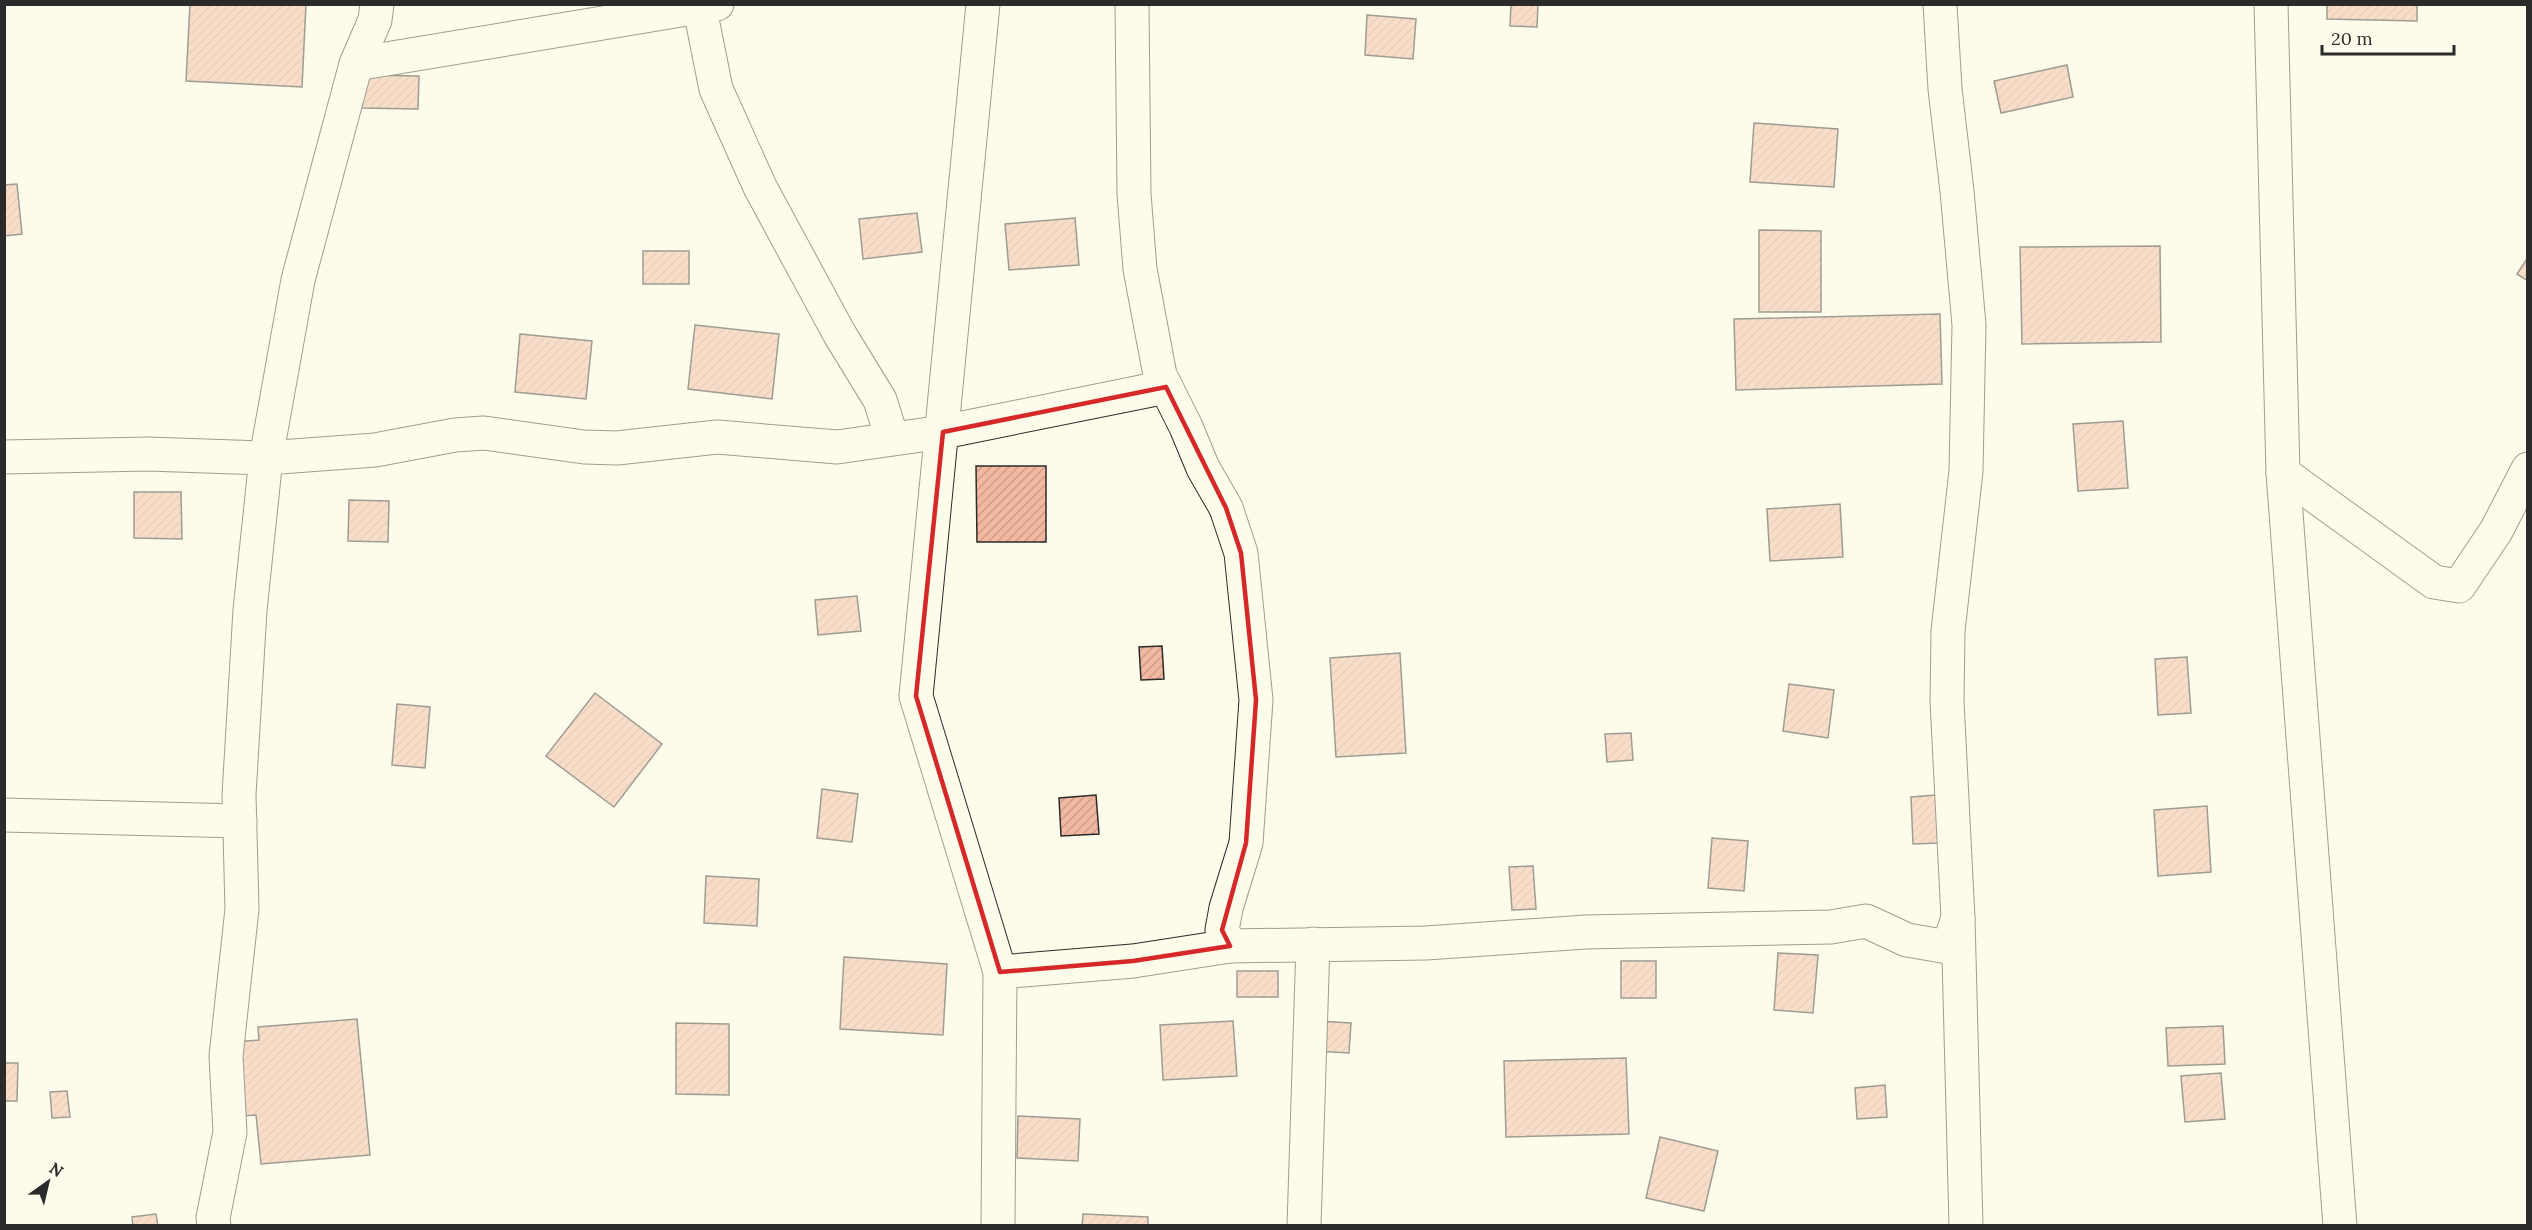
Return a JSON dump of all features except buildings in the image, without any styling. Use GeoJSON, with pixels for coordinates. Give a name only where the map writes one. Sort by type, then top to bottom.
{"type":"FeatureCollection","features":[{"type":"Feature","properties":{"kind":"street"},"geometry":{"type":"LineString","coordinates":[[214,1226],[213,1218],[230,1132],[226,1056],[242,909],[240,821],[250,610],[266,458],[298,280],[356,64],[375,20],[377,4]]}},
{"type":"Feature","properties":{"kind":"street"},"geometry":{"type":"LineString","coordinates":[[983,4],[916,696],[1000,972],[998,1226]]}},
{"type":"Feature","properties":{"kind":"street"},"geometry":{"type":"LineString","coordinates":[[1132,4],[1134,194],[1140,269],[1160,375],[1203,468],[1226,508],[1241,553],[1256,700],[1246,843],[1222,930],[1230,946]]}},
{"type":"Feature","properties":{"kind":"street"},"geometry":{"type":"LineString","coordinates":[[1940,4],[1945,89],[1958,191],[1969,325],[1966,471],[1948,643],[1948,741],[1958,918],[1966,1226]]}},
{"type":"Feature","properties":{"kind":"street"},"geometry":{"type":"LineString","coordinates":[[2271,4],[2283,473],[2340,1226]]}},
{"type":"Feature","properties":{"kind":"street"},"geometry":{"type":"LineString","coordinates":[[356,64],[705,6],[716,88],[760,187],[839,333],[879,400],[892,438]]}},
{"type":"Feature","properties":{"kind":"street"},"geometry":{"type":"LineString","coordinates":[[4,457],[148,454],[266,458],[375,450],[455,435],[483,433],[584,447],[617,448],[717,437],[837,447],[943,432],[1166,387]]}},
{"type":"Feature","properties":{"kind":"street"},"geometry":{"type":"LineString","coordinates":[[2283,473],[2434,582],[2459,586],[2496,531],[2528,469]]}},
{"type":"Feature","properties":{"kind":"street"},"geometry":{"type":"LineString","coordinates":[[4,815],[240,821]]}},
{"type":"Feature","properties":{"kind":"street"},"geometry":{"type":"LineString","coordinates":[[1000,972],[1133,961],[1230,946],[1426,943],[1586,932],[1831,927],[1866,921],[1907,940],[1948,947],[1958,918]]}},
{"type":"Feature","properties":{"kind":"street"},"geometry":{"type":"LineString","coordinates":[[1304,1226],[1313,944]]}},
{"type":"Feature","properties":{"kind":"highlighted area"},"geometry":{"type":"Polygon","coordinates":[[[1166,387],[1226,508],[1241,553],[1256,700],[1246,843],[1222,930],[1230,946],[1133,961],[1000,972],[916,696],[943,432],[1166,387]]]}}]}
